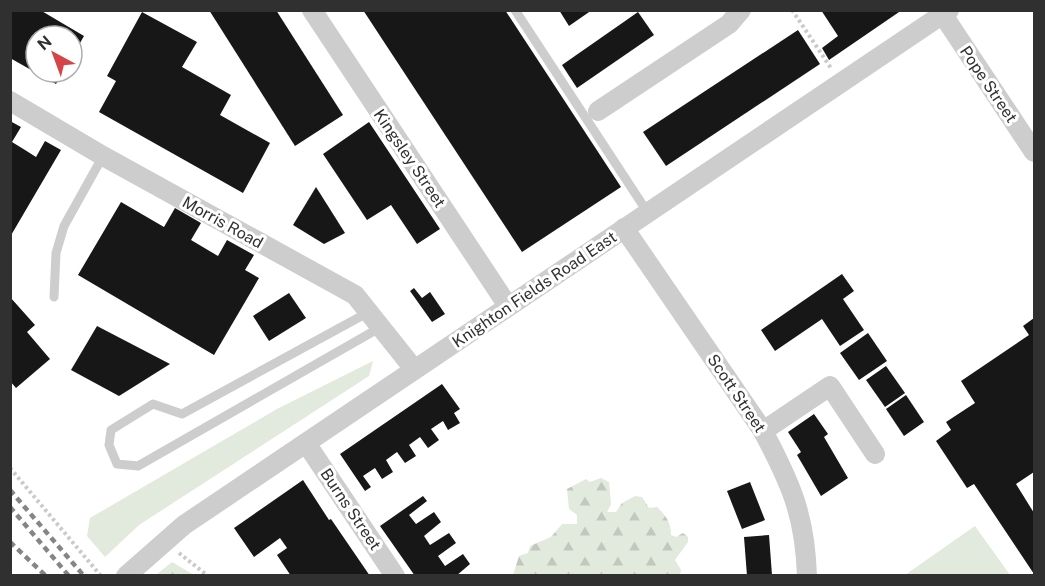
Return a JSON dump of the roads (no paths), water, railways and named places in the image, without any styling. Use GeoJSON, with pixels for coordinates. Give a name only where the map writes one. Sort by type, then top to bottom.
{"type":"FeatureCollection","features":[{"type":"Feature","properties":{"kind":"street","name":"Kingsley Street"},"geometry":{"type":"LineString","coordinates":[[312,10],[508,306]]}},
{"type":"Feature","properties":{"kind":"street"},"geometry":{"type":"LineString","coordinates":[[598,111],[729,24],[741,10]]}},
{"type":"Feature","properties":{"kind":"street","name":"Knighton Fields Road East"},"geometry":{"type":"LineString","coordinates":[[126,576],[184,525],[946,13]]}},
{"type":"Feature","properties":{"kind":"street","name":"Pope Street"},"geometry":{"type":"LineString","coordinates":[[946,13],[1035,152]]}},
{"type":"Feature","properties":{"kind":"street","name":"Morris Road"},"geometry":{"type":"LineString","coordinates":[[10,100],[103,156],[355,295],[367,313],[414,369]]}},
{"type":"Feature","properties":{"kind":"street","name":"Scott Street"},"geometry":{"type":"LineString","coordinates":[[624,228],[763,431],[794,492],[806,536],[807,576]]}},
{"type":"Feature","properties":{"kind":"street"},"geometry":{"type":"LineString","coordinates":[[763,431],[830,386],[875,454]]}},
{"type":"Feature","properties":{"kind":"street","name":"Burns Street"},"geometry":{"type":"LineString","coordinates":[[306,442],[395,576]]}},
{"type":"Feature","properties":{"kind":"lane"},"geometry":{"type":"LineString","coordinates":[[516,10],[648,213]]}},
{"type":"Feature","properties":{"kind":"lane"},"geometry":{"type":"LineString","coordinates":[[54,297],[56,253],[64,226],[103,156]]}},
{"type":"Feature","properties":{"kind":"lane"},"geometry":{"type":"LineString","coordinates":[[367,313],[182,414],[153,404],[111,430],[109,445],[117,464],[138,466],[381,327]]}},
{"type":"Feature","properties":{"kind":"railway"},"geometry":{"type":"LineString","coordinates":[[10,490],[84,576]]}},
{"type":"Feature","properties":{"kind":"railway"},"geometry":{"type":"LineString","coordinates":[[10,507],[69,576]]}},
{"type":"Feature","properties":{"kind":"railway"},"geometry":{"type":"LineString","coordinates":[[10,542],[46,576]]}}]}
